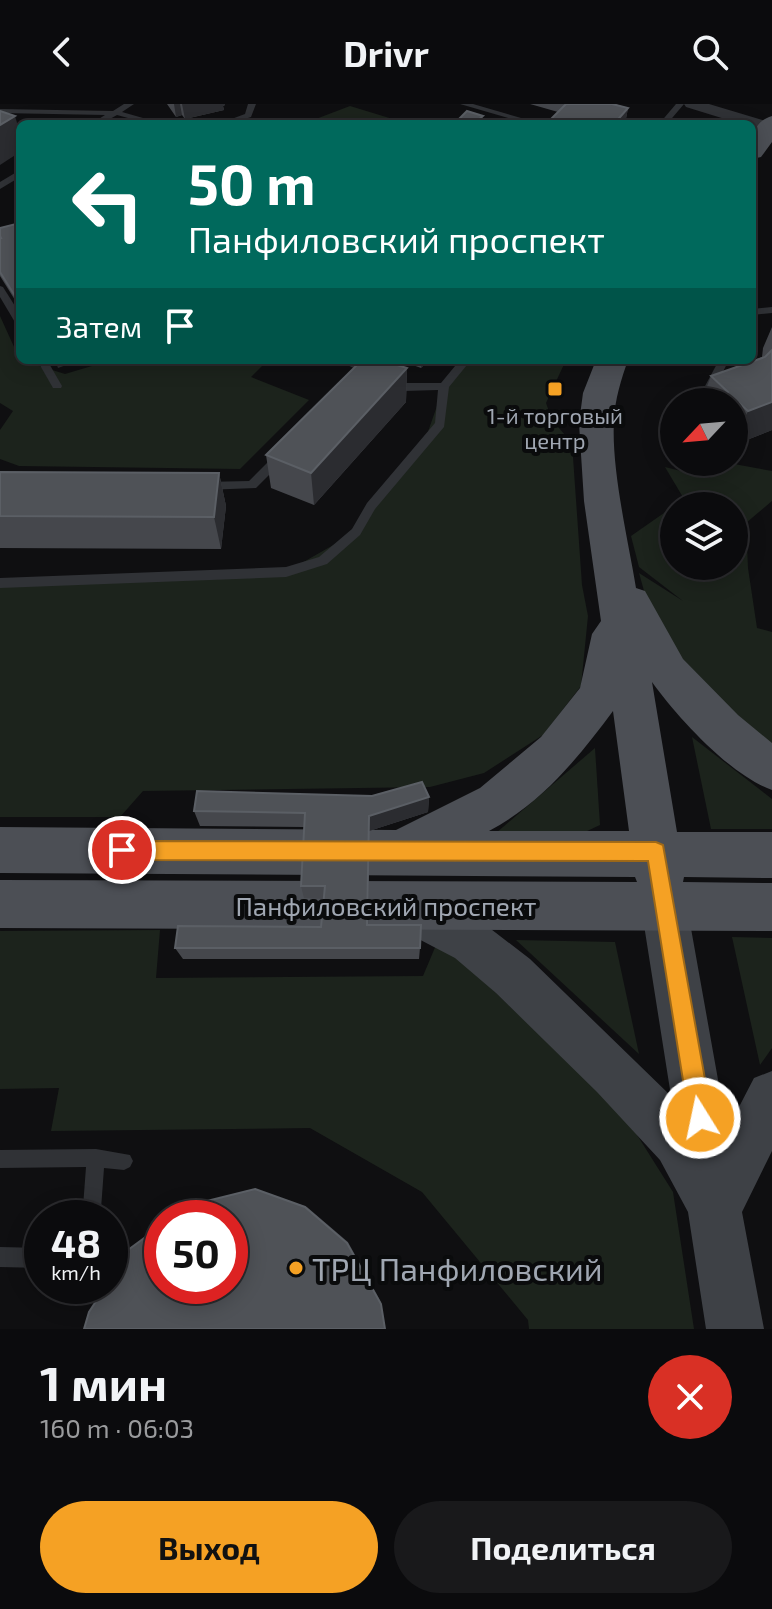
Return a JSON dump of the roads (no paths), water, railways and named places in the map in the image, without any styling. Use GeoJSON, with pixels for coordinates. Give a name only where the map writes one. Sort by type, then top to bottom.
{"type":"FeatureCollection","features":[{"type":"Feature","properties":{"kind":"main road"},"geometry":{"type":"LineString","coordinates":[[756,146],[771,126]]}},
{"type":"Feature","properties":{"kind":"main road"},"geometry":{"type":"LineString","coordinates":[[611,364],[600,393],[596,423],[603,501],[664,906],[735,1329]]}},
{"type":"Feature","properties":{"kind":"main road"},"geometry":{"type":"LineString","coordinates":[[615,571],[668,672],[722,729],[772,770]]}},
{"type":"Feature","properties":{"kind":"main road"},"geometry":{"type":"LineString","coordinates":[[398,851],[497,803],[565,740],[600,695],[613,642],[615,571]]}},
{"type":"Feature","properties":{"kind":"main road","name":"Панфиловский проспект"},"geometry":{"type":"LineString","coordinates":[[0,850],[772,855]]}},
{"type":"Feature","properties":{"kind":"main road","name":"Панфиловский проспект"},"geometry":{"type":"LineString","coordinates":[[0,904],[772,907]]}},
{"type":"Feature","properties":{"kind":"main road"},"geometry":{"type":"LineString","coordinates":[[402,906],[471,942],[513,976],[604,1063],[678,1142],[716,1208]]}},
{"type":"Feature","properties":{"kind":"main road"},"geometry":{"type":"LineString","coordinates":[[716,1208],[772,1096]]}},
{"type":"Feature","properties":{"kind":"street"},"geometry":{"type":"LineString","coordinates":[[692,104],[749,120]]}},
{"type":"Feature","properties":{"kind":"lane"},"geometry":{"type":"LineString","coordinates":[[103,120],[130,104]]}},
{"type":"Feature","properties":{"kind":"lane"},"geometry":{"type":"LineString","coordinates":[[234,120],[248,115],[252,104]]}},
{"type":"Feature","properties":{"kind":"lane"},"geometry":{"type":"LineString","coordinates":[[464,104],[484,106],[526,120]]}},
{"type":"Feature","properties":{"kind":"lane"},"geometry":{"type":"LineString","coordinates":[[666,120],[680,104]]}},
{"type":"Feature","properties":{"kind":"lane"},"geometry":{"type":"LineString","coordinates":[[0,111],[117,113],[144,120]]}},
{"type":"Feature","properties":{"kind":"lane"},"geometry":{"type":"LineString","coordinates":[[0,289],[16,315]]}},
{"type":"Feature","properties":{"kind":"lane"},"geometry":{"type":"LineString","coordinates":[[44,364],[57,386]]}},
{"type":"Feature","properties":{"kind":"lane"},"geometry":{"type":"LineString","coordinates":[[351,364],[404,387],[444,386]]}},
{"type":"Feature","properties":{"kind":"lane"},"geometry":{"type":"LineString","coordinates":[[0,583],[286,572],[323,561],[356,532],[371,506],[440,424],[444,386],[463,364]]}},
{"type":"Feature","properties":{"kind":"lane"},"geometry":{"type":"LineString","coordinates":[[708,388],[722,364]]}},
{"type":"Feature","properties":{"kind":"lane"},"geometry":{"type":"LineString","coordinates":[[356,381],[367,371]]}},
{"type":"Feature","properties":{"kind":"lane"},"geometry":{"type":"LineString","coordinates":[[189,486],[252,485],[294,444]]}},
{"type":"Feature","properties":{"kind":"lane"},"geometry":{"type":"LineString","coordinates":[[0,1159],[96,1158],[124,1161]]}},
{"type":"Feature","properties":{"kind":"lane"},"geometry":{"type":"LineString","coordinates":[[93,1200],[96,1158]]}},
{"type":"Feature","properties":{"kind":"lane"},"geometry":{"type":"LineString","coordinates":[[0,1257],[24,1258]]}},
{"type":"Feature","properties":{"kind":"place","name":"1-й торговый центр"},"geometry":{"type":"Point","coordinates":[555,389]}},
{"type":"Feature","properties":{"kind":"place","name":"ТРЦ Панфиловский"},"geometry":{"type":"Point","coordinates":[296,1268]}}]}
